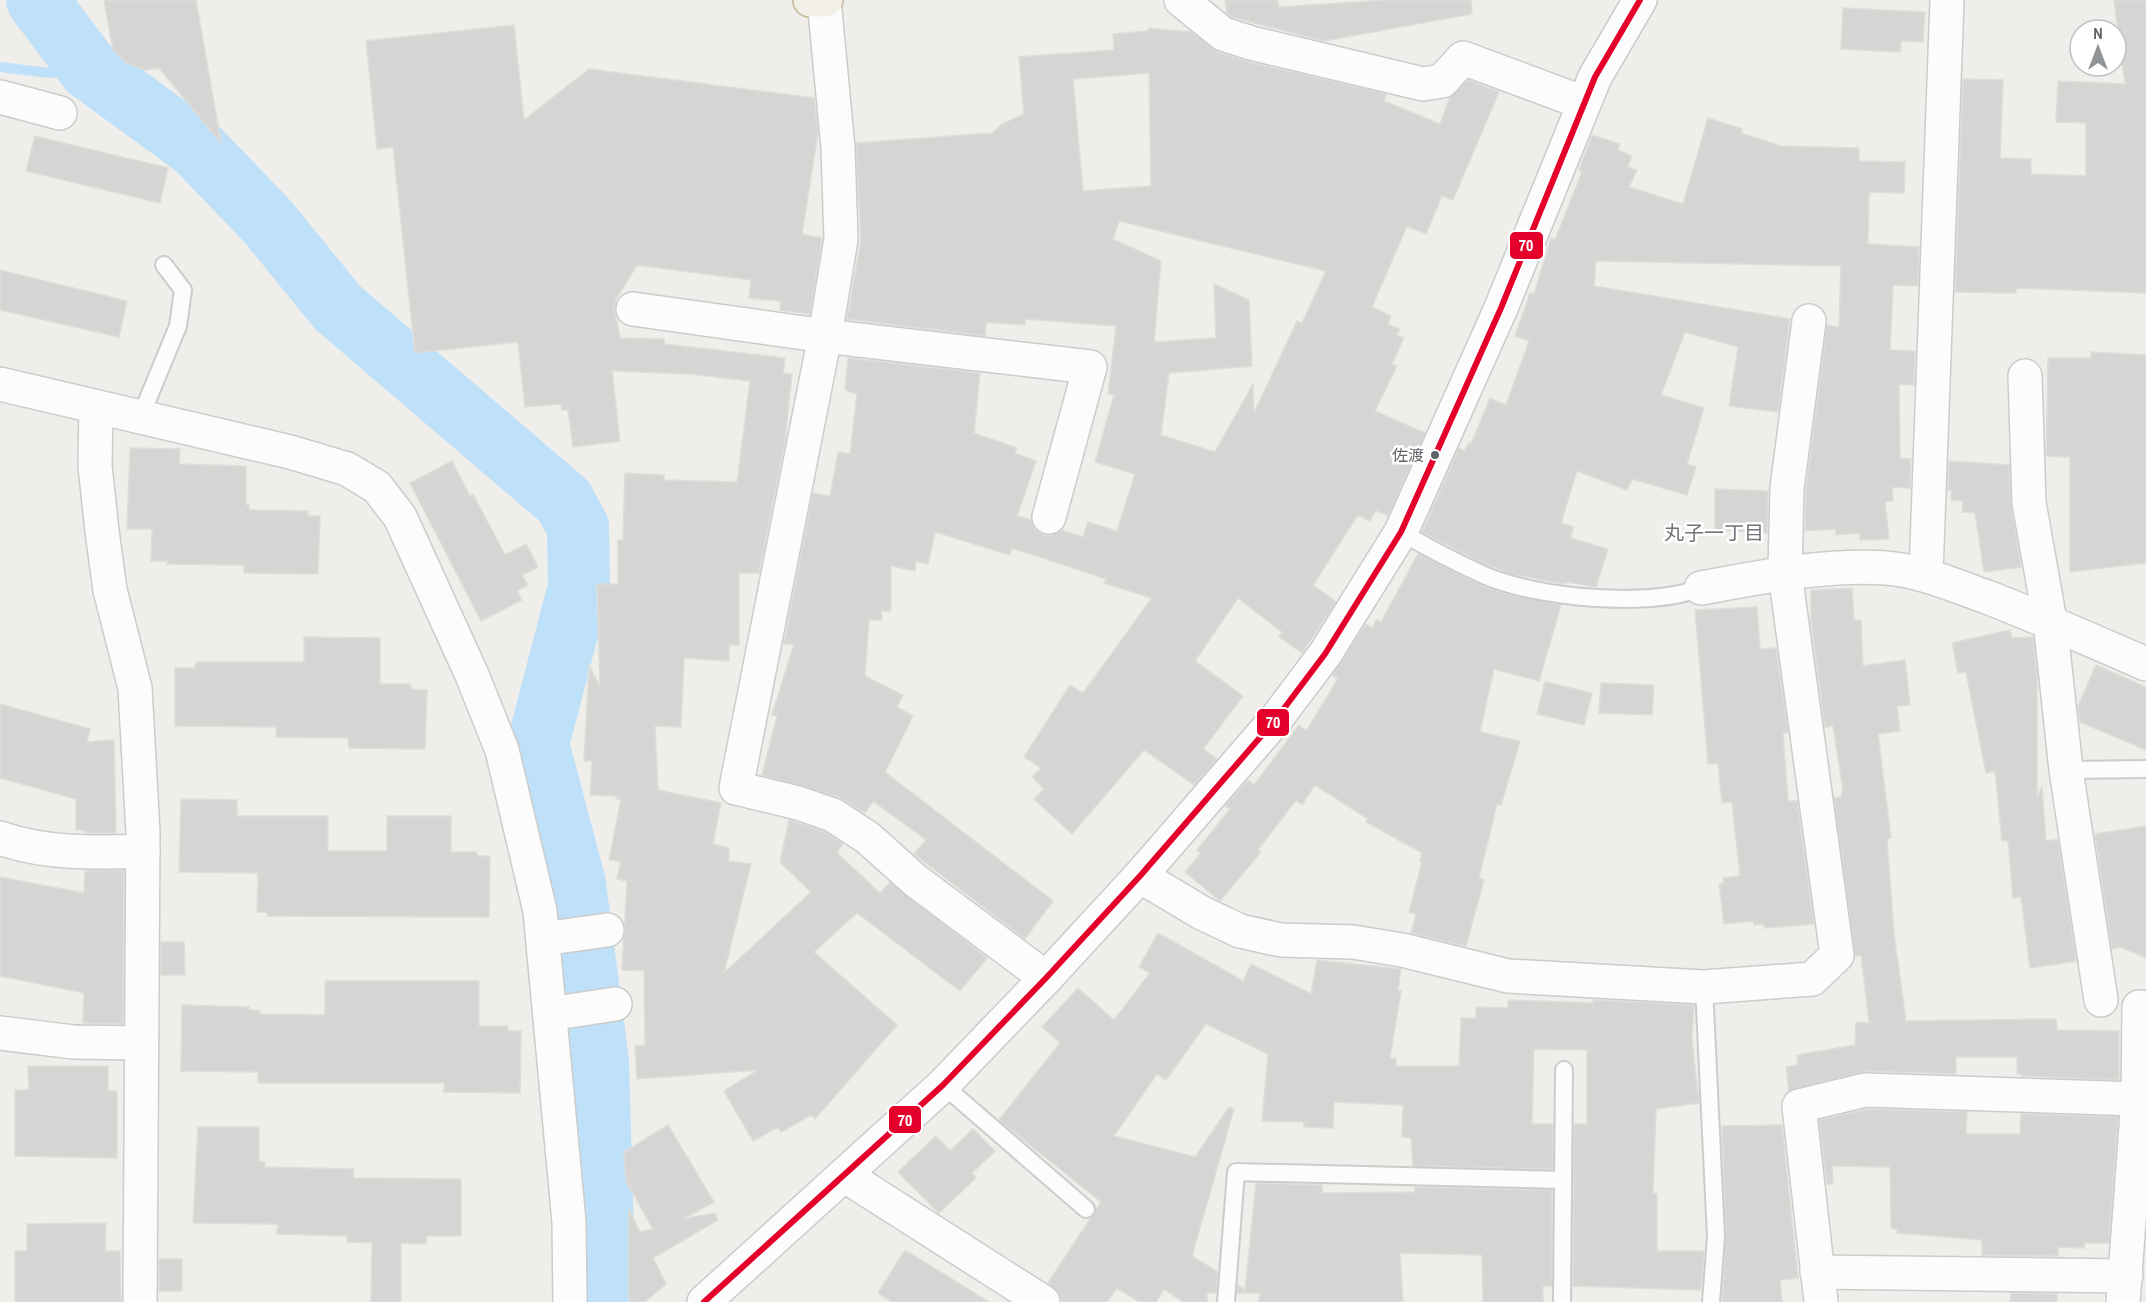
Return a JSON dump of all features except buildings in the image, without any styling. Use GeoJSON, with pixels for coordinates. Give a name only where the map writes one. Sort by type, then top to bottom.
{"type":"FeatureCollection","features":[{"type":"Feature","properties":{"kind":"highway"},"geometry":{"type":"LineString","coordinates":[[810,0],[825,0]]}},
{"type":"Feature","properties":{"kind":"street"},"geometry":{"type":"LineString","coordinates":[[825,0],[841,194],[841,239],[825,336],[736,788],[833,815],[868,838],[916,881],[1046,978]]}},
{"type":"Feature","properties":{"kind":"street"},"geometry":{"type":"LineString","coordinates":[[1181,0],[1223,34],[1272,48],[1423,84],[1442,81],[1463,58],[1584,103]]}},
{"type":"Feature","properties":{"kind":"street"},"geometry":{"type":"LineString","coordinates":[[704,1302],[943,1085],[1046,978],[1140,876],[1276,719],[1325,654],[1401,532],[1501,308],[1595,77],[1640,0]]}},
{"type":"Feature","properties":{"kind":"street"},"geometry":{"type":"LineString","coordinates":[[1926,574],[1947,0]]}},
{"type":"Feature","properties":{"kind":"street"},"geometry":{"type":"LineString","coordinates":[[0,97],[60,113]]}},
{"type":"Feature","properties":{"kind":"street"},"geometry":{"type":"LineString","coordinates":[[633,309],[825,336],[1089,367],[1050,517]]}},
{"type":"Feature","properties":{"kind":"street"},"geometry":{"type":"LineString","coordinates":[[1140,876],[1202,914],[1240,931],[1281,940],[1353,942],[1402,950],[1508,976],[1704,987],[1812,979],[1837,955],[1785,573],[1787,488],[1809,321]]}},
{"type":"Feature","properties":{"kind":"street"},"geometry":{"type":"LineString","coordinates":[[2025,376],[2029,502],[2050,621],[2066,770],[2101,1000]]}},
{"type":"Feature","properties":{"kind":"street"},"geometry":{"type":"LineString","coordinates":[[0,384],[290,452],[347,469],[377,487],[400,517],[472,675],[502,750],[540,911],[569,1222],[570,1302]]}},
{"type":"Feature","properties":{"kind":"street"},"geometry":{"type":"LineString","coordinates":[[96,407],[94,466],[106,567],[135,688],[142,851],[141,1302]]}},
{"type":"Feature","properties":{"kind":"street"},"geometry":{"type":"LineString","coordinates":[[1701,588],[1785,573],[1887,568],[1926,574],[2050,621],[2146,664]]}},
{"type":"Feature","properties":{"kind":"street"},"geometry":{"type":"LineString","coordinates":[[0,838],[25,847],[77,852],[142,851]]}},
{"type":"Feature","properties":{"kind":"street"},"geometry":{"type":"LineString","coordinates":[[543,939],[607,930]]}},
{"type":"Feature","properties":{"kind":"street"},"geometry":{"type":"LineString","coordinates":[[550,1014],[615,1004]]}},
{"type":"Feature","properties":{"kind":"street"},"geometry":{"type":"LineString","coordinates":[[2138,1099],[1865,1090],[1799,1106],[1819,1287],[2125,1289],[2138,1099],[2142,1007]]}},
{"type":"Feature","properties":{"kind":"street"},"geometry":{"type":"LineString","coordinates":[[0,1033],[73,1042],[141,1043]]}},
{"type":"Feature","properties":{"kind":"street"},"geometry":{"type":"LineString","coordinates":[[844,1175],[1043,1302]]}},
{"type":"Feature","properties":{"kind":"lane"},"geometry":{"type":"LineString","coordinates":[[140,418],[178,326],[183,290],[164,265]]}},
{"type":"Feature","properties":{"kind":"lane"},"geometry":{"type":"LineString","coordinates":[[1401,532],[1488,577],[1559,595],[1634,600],[1684,595],[1701,588]]}},
{"type":"Feature","properties":{"kind":"lane"},"geometry":{"type":"LineString","coordinates":[[2066,770],[2146,768]]}},
{"type":"Feature","properties":{"kind":"lane"},"geometry":{"type":"LineString","coordinates":[[1704,987],[1716,1237],[1711,1302]]}},
{"type":"Feature","properties":{"kind":"lane"},"geometry":{"type":"LineString","coordinates":[[2101,1000],[2142,1007]]}},
{"type":"Feature","properties":{"kind":"lane"},"geometry":{"type":"LineString","coordinates":[[1562,1302],[1564,1070]]}},
{"type":"Feature","properties":{"kind":"lane"},"geometry":{"type":"LineString","coordinates":[[943,1085],[1086,1209]]}},
{"type":"Feature","properties":{"kind":"lane"},"geometry":{"type":"LineString","coordinates":[[1226,1302],[1236,1172],[1563,1180]]}},
{"type":"Feature","properties":{"kind":"waterway"},"geometry":{"type":"LineString","coordinates":[[37,0],[89,69],[197,148],[268,222],[338,308],[564,501],[578,527],[579,587],[538,744],[575,884],[598,1062],[605,1302]]}},
{"type":"Feature","properties":{"kind":"waterway"},"geometry":{"type":"LineString","coordinates":[[0,67],[49,73],[89,69]]}},
{"type":"Feature","properties":{"kind":"transit line","name":"70"},"geometry":{"type":"LineString","coordinates":[[704,1302],[943,1085],[1046,978],[1140,876],[1276,719],[1325,654],[1401,532],[1501,308],[1595,77],[1640,0]]}},
{"type":"Feature","properties":{"kind":"place","name":"佐渡"},"geometry":{"type":"Point","coordinates":[1435,455]}},
{"type":"Feature","properties":{"kind":"district","name":"丸子一丁目"},"geometry":{"type":"Point","coordinates":[1714,533]}}]}
